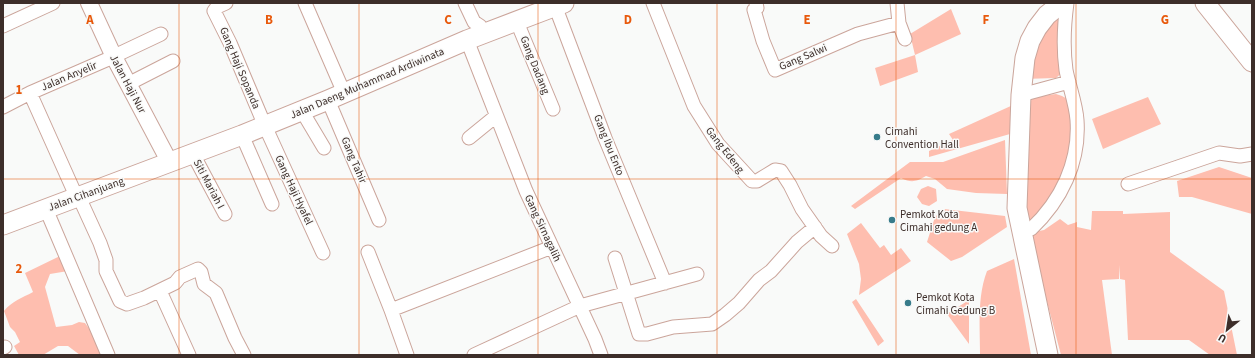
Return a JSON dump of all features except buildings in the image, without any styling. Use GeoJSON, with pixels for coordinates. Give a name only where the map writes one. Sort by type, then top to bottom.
{"type":"FeatureCollection","features":[{"type":"Feature","properties":{"kind":"main road"},"geometry":{"type":"LineString","coordinates":[[1048,355],[1025,222],[1017,208],[1021,95],[1025,58],[1030,41],[1037,28],[1047,15],[1062,3]]}},
{"type":"Feature","properties":{"kind":"main road"},"geometry":{"type":"LineString","coordinates":[[1205,3],[1252,62]]}},
{"type":"Feature","properties":{"kind":"main road","name":"Jalan Daeng Muhammad Ardiwinata"},"geometry":{"type":"LineString","coordinates":[[170,163],[265,126],[304,115],[336,97],[477,34],[517,22],[558,4]]}},
{"type":"Feature","properties":{"kind":"main road","name":"Jalan Cihanjuang"},"geometry":{"type":"LineString","coordinates":[[3,225],[170,163]]}},
{"type":"Feature","properties":{"kind":"street"},"geometry":{"type":"LineString","coordinates":[[3,26],[53,3]]}},
{"type":"Feature","properties":{"kind":"street","name":"Jalan Haji Nur"},"geometry":{"type":"LineString","coordinates":[[89,3],[114,57],[170,163]]}},
{"type":"Feature","properties":{"kind":"street","name":"Gang Haji Sopanda"},"geometry":{"type":"LineString","coordinates":[[226,3],[217,7],[214,11],[230,43],[265,126]]}},
{"type":"Feature","properties":{"kind":"street","name":"Gang Tahir"},"geometry":{"type":"LineString","coordinates":[[305,3],[379,220]]}},
{"type":"Feature","properties":{"kind":"street"},"geometry":{"type":"LineString","coordinates":[[465,3],[474,22],[477,34]]}},
{"type":"Feature","properties":{"kind":"street"},"geometry":{"type":"LineString","coordinates":[[473,3],[481,20],[477,34]]}},
{"type":"Feature","properties":{"kind":"street","name":"Gang Edeng"},"geometry":{"type":"LineString","coordinates":[[653,3],[694,106],[718,144],[752,181],[757,180],[774,170],[781,171],[802,209],[824,240],[832,246]]}},
{"type":"Feature","properties":{"kind":"street","name":"Gang Salwi"},"geometry":{"type":"LineString","coordinates":[[756,3],[757,8],[754,10],[763,41],[775,70],[858,34],[899,23]]}},
{"type":"Feature","properties":{"kind":"street"},"geometry":{"type":"LineString","coordinates":[[897,3],[899,23],[904,39]]}},
{"type":"Feature","properties":{"kind":"street"},"geometry":{"type":"LineString","coordinates":[[1025,222],[1043,217],[1064,187],[1071,169],[1077,139],[1077,119],[1069,82],[1064,46],[1067,3]]}},
{"type":"Feature","properties":{"kind":"street","name":"Gang Ibu Ento"},"geometry":{"type":"LineString","coordinates":[[558,4],[605,138],[665,283]]}},
{"type":"Feature","properties":{"kind":"street","name":"Gang Dadang"},"geometry":{"type":"LineString","coordinates":[[517,22],[553,108]]}},
{"type":"Feature","properties":{"kind":"street","name":"Jalan Anyelir"},"geometry":{"type":"LineString","coordinates":[[3,107],[30,93],[114,57],[161,34]]}},
{"type":"Feature","properties":{"kind":"street","name":"Gang Sirnagalih"},"geometry":{"type":"LineString","coordinates":[[477,34],[496,116],[526,191],[580,306],[601,355]]}},
{"type":"Feature","properties":{"kind":"street"},"geometry":{"type":"LineString","coordinates":[[128,84],[173,61]]}},
{"type":"Feature","properties":{"kind":"street"},"geometry":{"type":"LineString","coordinates":[[1021,95],[1069,82]]}},
{"type":"Feature","properties":{"kind":"street"},"geometry":{"type":"LineString","coordinates":[[30,93],[100,243],[106,260],[106,271],[120,301],[127,304],[174,284],[182,276],[196,269],[200,270],[204,284],[215,290],[235,338],[244,355]]}},
{"type":"Feature","properties":{"kind":"street"},"geometry":{"type":"LineString","coordinates":[[304,115],[324,148]]}},
{"type":"Feature","properties":{"kind":"street"},"geometry":{"type":"LineString","coordinates":[[469,138],[496,116]]}},
{"type":"Feature","properties":{"kind":"street","name":"Gang Haji Hyafel"},"geometry":{"type":"LineString","coordinates":[[265,126],[323,253]]}},
{"type":"Feature","properties":{"kind":"street"},"geometry":{"type":"LineString","coordinates":[[242,136],[272,204]]}},
{"type":"Feature","properties":{"kind":"street"},"geometry":{"type":"LineString","coordinates":[[1128,184],[1219,153],[1240,156],[1252,154]]}},
{"type":"Feature","properties":{"kind":"street","name":"Siti Mariah I"},"geometry":{"type":"LineString","coordinates":[[193,154],[225,214]]}},
{"type":"Feature","properties":{"kind":"street"},"geometry":{"type":"LineString","coordinates":[[46,209],[108,355]]}},
{"type":"Feature","properties":{"kind":"street"},"geometry":{"type":"LineString","coordinates":[[615,258],[638,332],[641,334],[656,332],[672,327],[712,324],[739,303],[759,280],[782,260],[797,242],[815,227]]}},
{"type":"Feature","properties":{"kind":"street"},"geometry":{"type":"LineString","coordinates":[[391,310],[552,247]]}},
{"type":"Feature","properties":{"kind":"street"},"geometry":{"type":"LineString","coordinates":[[368,252],[407,355]]}},
{"type":"Feature","properties":{"kind":"street"},"geometry":{"type":"LineString","coordinates":[[474,355],[580,306],[697,274]]}},
{"type":"Feature","properties":{"kind":"street"},"geometry":{"type":"LineString","coordinates":[[160,291],[189,355]]}},
{"type":"Feature","properties":{"kind":"shaded area"},"geometry":{"type":"Polygon","coordinates":[[[951,9],[961,34],[915,55],[910,34],[951,9]]]}},
{"type":"Feature","properties":{"kind":"shaded area"},"geometry":{"type":"Polygon","coordinates":[[[1052,10],[1062,19],[1064,71],[1056,78],[1023,79],[1052,10]]]}},
{"type":"Feature","properties":{"kind":"shaded area"},"geometry":{"type":"Polygon","coordinates":[[[915,55],[918,72],[880,86],[875,68],[915,55]]]}},
{"type":"Feature","properties":{"kind":"shaded area"},"geometry":{"type":"Polygon","coordinates":[[[1056,94],[1069,100],[1074,138],[1063,179],[1029,227],[1023,199],[1028,103],[1035,97],[1056,94]]]}},
{"type":"Feature","properties":{"kind":"shaded area"},"geometry":{"type":"Polygon","coordinates":[[[1148,97],[1161,124],[1103,149],[1092,119],[1148,97]]]}},
{"type":"Feature","properties":{"kind":"shaded area"},"geometry":{"type":"Polygon","coordinates":[[[1013,105],[1010,134],[929,157],[929,151],[953,140],[949,134],[1013,105]]]}},
{"type":"Feature","properties":{"kind":"shaded area"},"geometry":{"type":"Polygon","coordinates":[[[1005,140],[1007,194],[976,193],[947,189],[935,179],[926,176],[914,181],[908,181],[901,178],[855,209],[851,206],[910,162],[943,162],[1005,140]]]}},
{"type":"Feature","properties":{"kind":"shaded area"},"geometry":{"type":"Polygon","coordinates":[[[1219,167],[1252,178],[1252,214],[1192,197],[1179,197],[1177,181],[1219,167]]]}},
{"type":"Feature","properties":{"kind":"shaded area"},"geometry":{"type":"Polygon","coordinates":[[[928,186],[936,189],[937,201],[929,206],[922,204],[917,197],[921,189],[928,186]]]}},
{"type":"Feature","properties":{"kind":"shaded area"},"geometry":{"type":"Polygon","coordinates":[[[944,209],[1005,216],[1007,227],[962,257],[951,261],[927,242],[935,217],[944,209]]]}},
{"type":"Feature","properties":{"kind":"shaded area"},"geometry":{"type":"Polygon","coordinates":[[[1092,211],[1123,211],[1123,214],[1170,212],[1170,252],[1224,291],[1237,355],[1210,355],[1189,340],[1128,340],[1125,280],[1120,279],[1120,265],[1119,279],[1102,280],[1112,355],[1061,355],[1029,233],[1044,230],[1060,219],[1068,225],[1077,222],[1077,227],[1091,230],[1092,211]]]}},
{"type":"Feature","properties":{"kind":"shaded area"},"geometry":{"type":"Polygon","coordinates":[[[861,223],[880,248],[884,245],[891,255],[901,248],[911,261],[859,295],[861,279],[859,264],[847,234],[861,223]]]}},
{"type":"Feature","properties":{"kind":"shaded area"},"geometry":{"type":"Polygon","coordinates":[[[60,256],[68,271],[50,274],[45,287],[56,327],[72,325],[79,322],[85,323],[93,334],[101,355],[80,355],[68,346],[58,346],[43,355],[19,355],[14,346],[20,342],[15,332],[10,327],[4,311],[14,302],[33,292],[25,273],[60,256]]]}},
{"type":"Feature","properties":{"kind":"shaded area"},"geometry":{"type":"Polygon","coordinates":[[[1014,259],[1031,355],[980,355],[980,302],[987,271],[1014,259]]]}},
{"type":"Feature","properties":{"kind":"shaded area"},"geometry":{"type":"Polygon","coordinates":[[[856,299],[884,341],[878,346],[852,302],[856,299]]]}},
{"type":"Feature","properties":{"kind":"shaded area"},"geometry":{"type":"Polygon","coordinates":[[[969,300],[969,344],[947,314],[969,300]]]}},
{"type":"Feature","properties":{"kind":"place","name":"Cimahi Convention Hall"},"geometry":{"type":"Point","coordinates":[877,137]}},
{"type":"Feature","properties":{"kind":"place","name":"Pemkot Kota Cimahi gedung A"},"geometry":{"type":"Point","coordinates":[892,220]}},
{"type":"Feature","properties":{"kind":"place","name":"Pemkot Kota Cimahi Gedung B"},"geometry":{"type":"Point","coordinates":[908,303]}}]}
